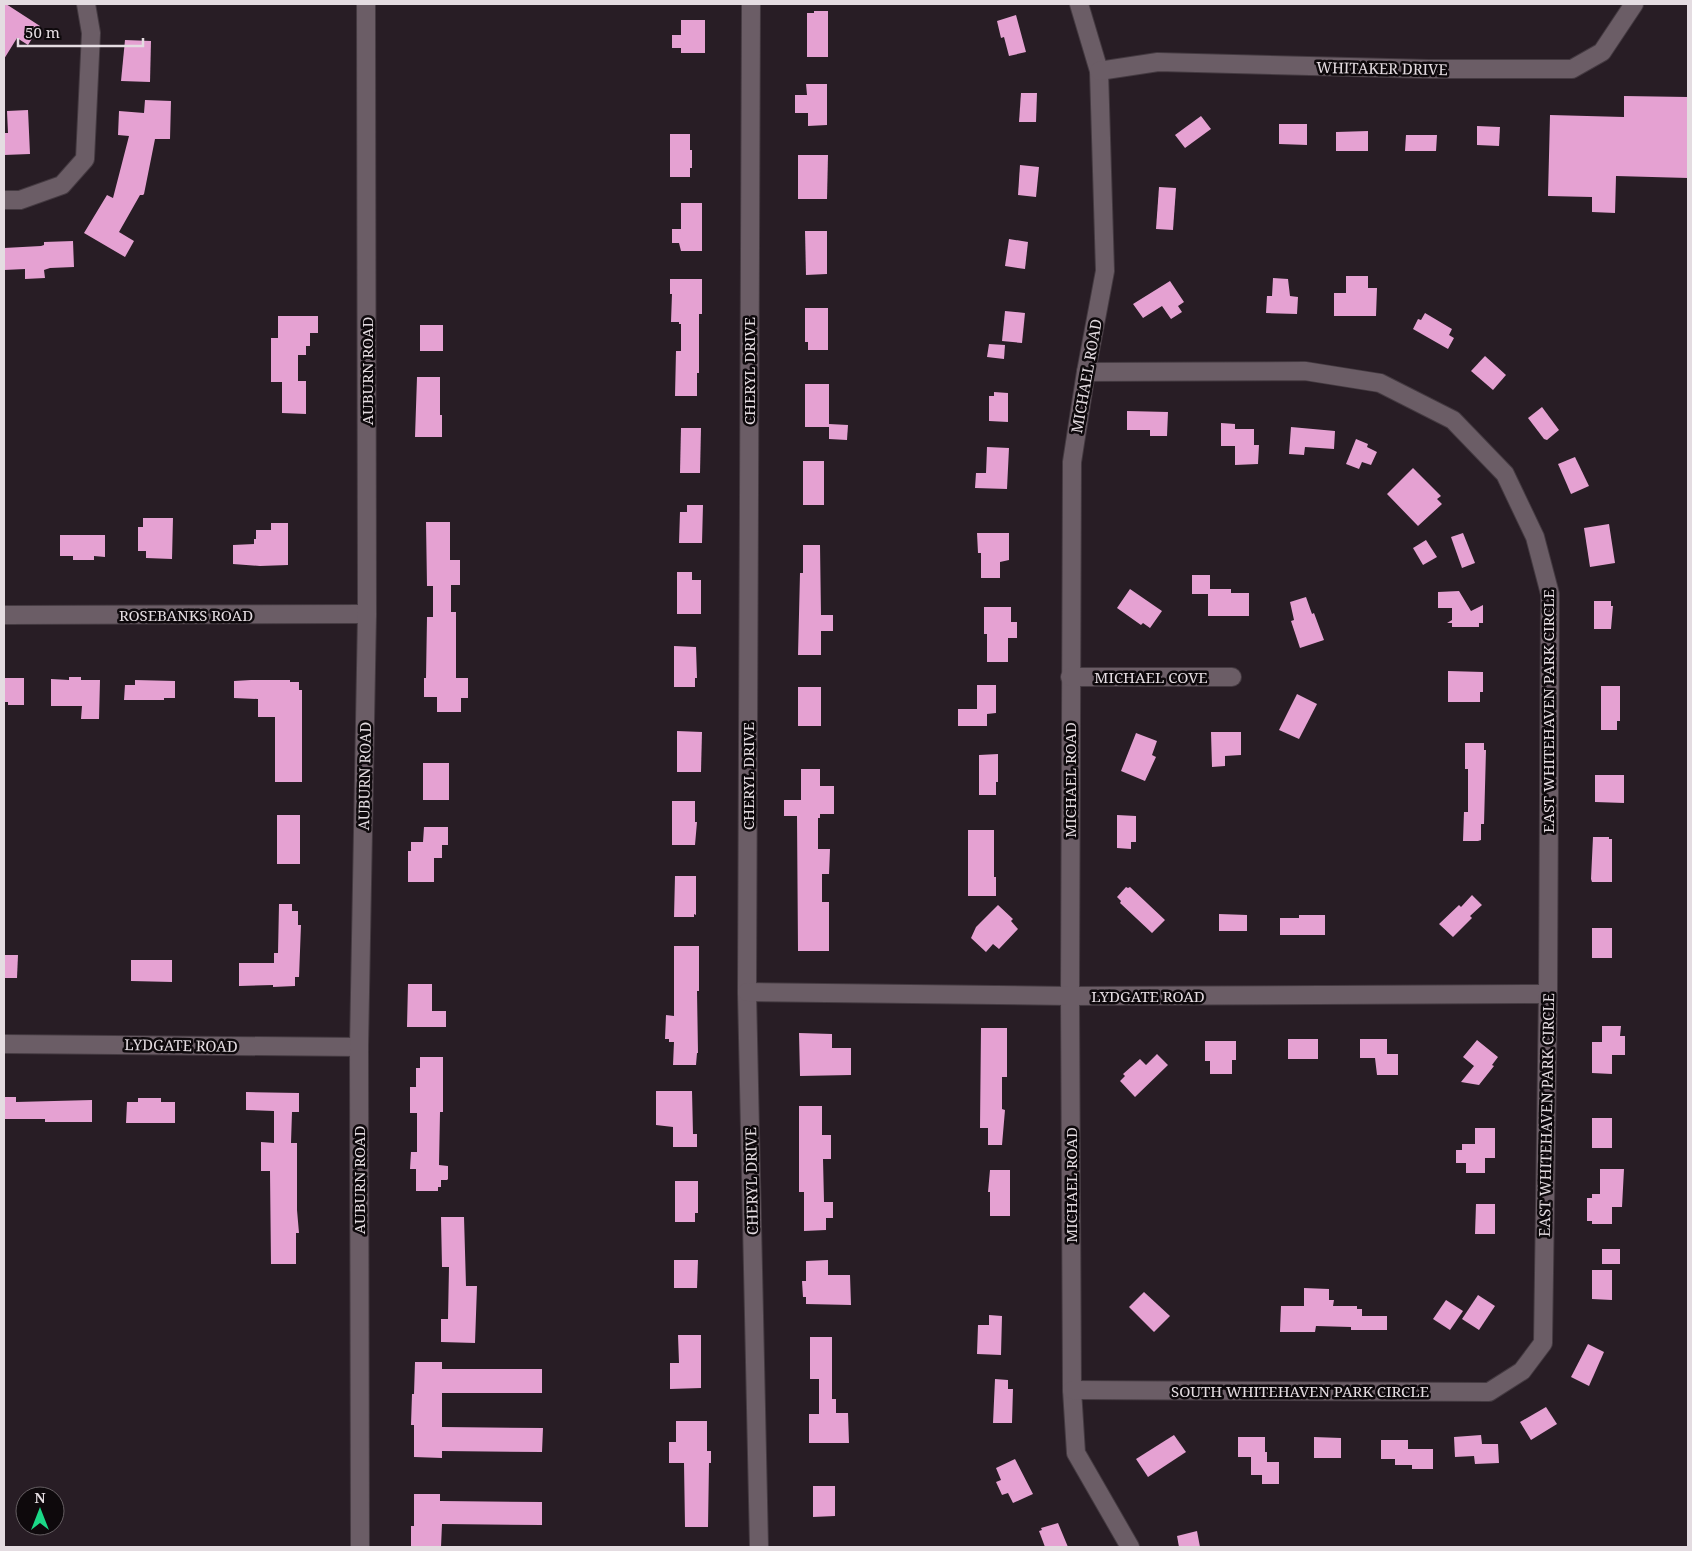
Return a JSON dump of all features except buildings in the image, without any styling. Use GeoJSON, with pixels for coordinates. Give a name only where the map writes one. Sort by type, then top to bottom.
{"type":"FeatureCollection","features":[{"type":"Feature","properties":{"kind":"street"},"geometry":{"type":"LineString","coordinates":[[4,200],[20,200],[62,185],[85,159],[91,33],[86,4]]}},
{"type":"Feature","properties":{"kind":"street","name":"AUBURN ROAD"},"geometry":{"type":"LineString","coordinates":[[360,1547],[359,1047],[367,614],[366,4]]}},
{"type":"Feature","properties":{"kind":"street","name":"CHERYL DRIVE"},"geometry":{"type":"LineString","coordinates":[[751,4],[747,992],[759,1547]]}},
{"type":"Feature","properties":{"kind":"street","name":"MICHAEL ROAD"},"geometry":{"type":"LineString","coordinates":[[1079,4],[1099,71],[1105,271],[1086,372],[1072,462],[1070,677],[1072,1390],[1076,1453],[1130,1547]]}},
{"type":"Feature","properties":{"kind":"street","name":"WHITAKER DRIVE"},"geometry":{"type":"LineString","coordinates":[[1099,71],[1158,62],[1429,69],[1572,70],[1602,52],[1634,4]]}},
{"type":"Feature","properties":{"kind":"street","name":"EAST WHITEHAVEN PARK CIRCLE"},"geometry":{"type":"LineString","coordinates":[[1086,372],[1305,371],[1380,383],[1453,420],[1506,474],[1535,537],[1550,594],[1548,994],[1543,1343],[1522,1371]]}},
{"type":"Feature","properties":{"kind":"street","name":"ROSEBANKS ROAD"},"geometry":{"type":"LineString","coordinates":[[4,615],[367,614]]}},
{"type":"Feature","properties":{"kind":"street","name":"MICHAEL COVE"},"geometry":{"type":"LineString","coordinates":[[1070,677],[1232,677]]}},
{"type":"Feature","properties":{"kind":"street","name":"LYDGATE ROAD"},"geometry":{"type":"LineString","coordinates":[[747,992],[1070,996],[1548,994]]}},
{"type":"Feature","properties":{"kind":"street","name":"LYDGATE ROAD"},"geometry":{"type":"LineString","coordinates":[[4,1044],[359,1047]]}},
{"type":"Feature","properties":{"kind":"street","name":"SOUTH WHITEHAVEN PARK CIRCLE"},"geometry":{"type":"LineString","coordinates":[[1072,1390],[1489,1392],[1522,1371]]}}]}
